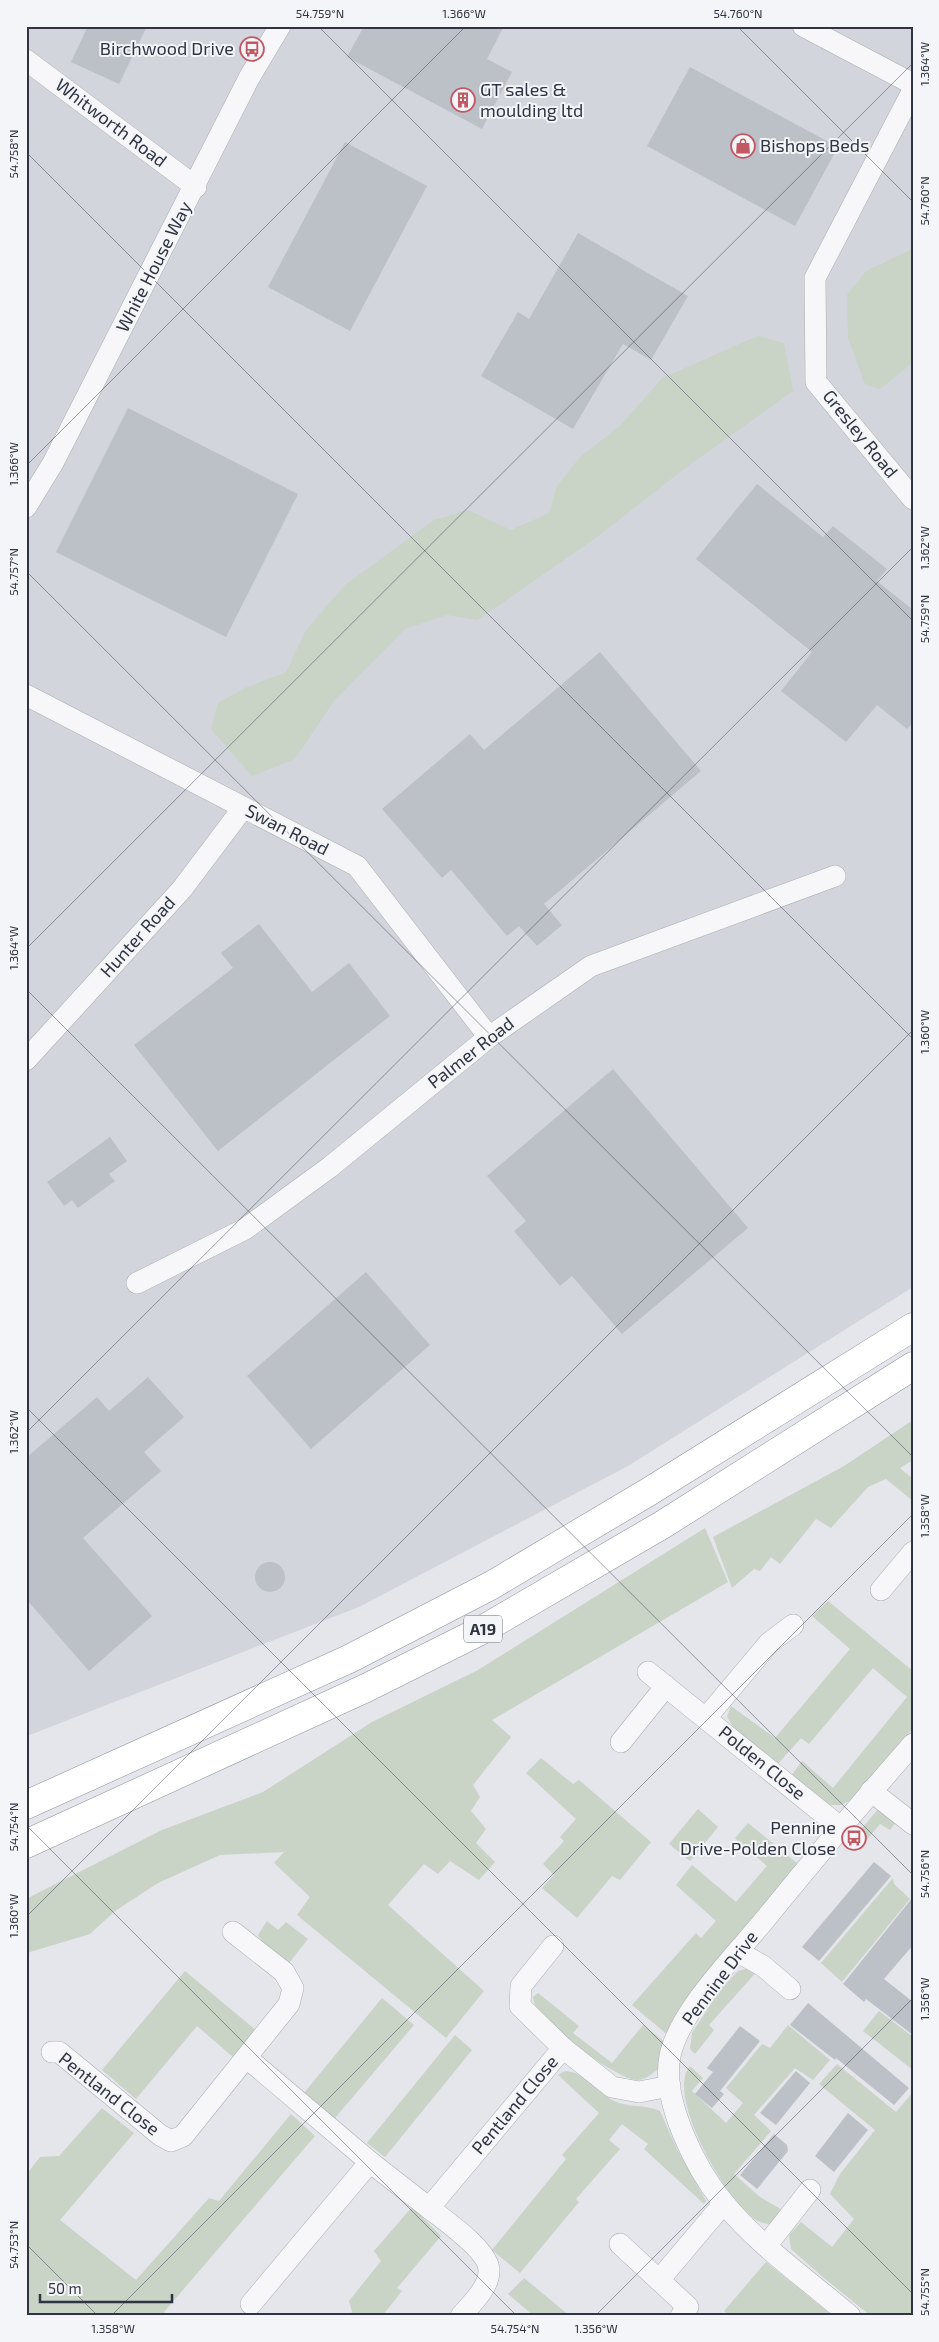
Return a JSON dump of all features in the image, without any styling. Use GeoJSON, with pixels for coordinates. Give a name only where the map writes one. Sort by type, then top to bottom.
{"type":"FeatureCollection","features":[{"type":"Feature","properties":{"kind":"highway","name":"A19"},"geometry":{"type":"LineString","coordinates":[[26,1804],[349,1659],[492,1585],[650,1491],[913,1327]]}},
{"type":"Feature","properties":{"kind":"highway","name":"A19"},"geometry":{"type":"LineString","coordinates":[[26,1844],[366,1688],[480,1631],[662,1525],[913,1366]]}},
{"type":"Feature","properties":{"kind":"street","name":"White House Way"},"geometry":{"type":"LineString","coordinates":[[26,507],[54,463],[196,187],[249,78],[280,26]]}},
{"type":"Feature","properties":{"kind":"street"},"geometry":{"type":"LineString","coordinates":[[803,26],[913,84]]}},
{"type":"Feature","properties":{"kind":"street","name":"Whitworth Road"},"geometry":{"type":"LineString","coordinates":[[26,60],[196,187]]}},
{"type":"Feature","properties":{"kind":"street","name":"Gresley Road"},"geometry":{"type":"LineString","coordinates":[[913,90],[815,278],[816,382],[913,498]]}},
{"type":"Feature","properties":{"kind":"street","name":"Swan Road"},"geometry":{"type":"LineString","coordinates":[[26,695],[357,866],[489,1037]]}},
{"type":"Feature","properties":{"kind":"street","name":"Hunter Road"},"geometry":{"type":"LineString","coordinates":[[26,1060],[182,889],[243,808]]}},
{"type":"Feature","properties":{"kind":"street","name":"Palmer Road"},"geometry":{"type":"LineString","coordinates":[[137,1283],[246,1229],[330,1167],[489,1037],[591,966],[835,876]]}},
{"type":"Feature","properties":{"kind":"street"},"geometry":{"type":"LineString","coordinates":[[881,1590],[913,1552]]}},
{"type":"Feature","properties":{"kind":"street","name":"Polden Close"},"geometry":{"type":"LineString","coordinates":[[706,1718],[769,1643],[793,1626]]}},
{"type":"Feature","properties":{"kind":"street","name":"Polden Close"},"geometry":{"type":"LineString","coordinates":[[648,1672],[840,1827]]}},
{"type":"Feature","properties":{"kind":"street"},"geometry":{"type":"LineString","coordinates":[[621,1742],[666,1686]]}},
{"type":"Feature","properties":{"kind":"street","name":"Pennine Drive"},"geometry":{"type":"LineString","coordinates":[[850,2316],[766,2246],[724,2203],[705,2176],[690,2148],[677,2116],[670,2086],[670,2057],[679,2032],[703,1994],[840,1827],[913,1744]]}},
{"type":"Feature","properties":{"kind":"street"},"geometry":{"type":"LineString","coordinates":[[871,1791],[913,1824]]}},
{"type":"Feature","properties":{"kind":"street","name":"Pentland Close"},"geometry":{"type":"LineString","coordinates":[[52,2052],[60,2052],[160,2135],[171,2141],[183,2136],[289,2004],[293,1988],[284,1972],[233,1932]]}},
{"type":"Feature","properties":{"kind":"street","name":"Pentland Close"},"geometry":{"type":"LineString","coordinates":[[553,1946],[521,1986],[520,2006],[563,2048],[612,2087],[639,2092],[670,2086]]}},
{"type":"Feature","properties":{"kind":"street"},"geometry":{"type":"LineString","coordinates":[[738,1952],[762,1966],[790,1989]]}},
{"type":"Feature","properties":{"kind":"street","name":"Pentland Close"},"geometry":{"type":"LineString","coordinates":[[430,2208],[563,2048]]}},
{"type":"Feature","properties":{"kind":"street"},"geometry":{"type":"LineString","coordinates":[[247,2058],[370,2162],[430,2208],[484,2254],[490,2270],[484,2288],[461,2316]]}},
{"type":"Feature","properties":{"kind":"street"},"geometry":{"type":"LineString","coordinates":[[251,2304],[370,2162]]}},
{"type":"Feature","properties":{"kind":"street"},"geometry":{"type":"LineString","coordinates":[[766,2246],[810,2190]]}},
{"type":"Feature","properties":{"kind":"street"},"geometry":{"type":"LineString","coordinates":[[659,2280],[724,2203]]}},
{"type":"Feature","properties":{"kind":"street"},"geometry":{"type":"LineString","coordinates":[[620,2244],[688,2307],[681,2316]]}},
{"type":"Feature","properties":{"kind":"shaded area"},"geometry":{"type":"Polygon","coordinates":[[[26,26],[913,26],[913,1287],[628,1466],[359,1607],[27,1736],[26,26]]]}},
{"type":"Feature","properties":{"kind":"shaded area"},"geometry":{"type":"Polygon","coordinates":[[[913,249],[913,362],[880,389],[865,384],[848,338],[847,295],[866,271],[913,249]]]}},
{"type":"Feature","properties":{"kind":"shaded area"},"geometry":{"type":"Polygon","coordinates":[[[758,336],[784,343],[793,391],[684,469],[597,537],[478,620],[447,615],[405,629],[334,701],[295,759],[252,776],[211,729],[218,703],[245,688],[286,672],[306,630],[345,585],[434,520],[468,510],[511,530],[549,513],[557,486],[580,457],[620,426],[662,378],[758,336]]]}},
{"type":"Feature","properties":{"kind":"shaded area"},"geometry":{"type":"Polygon","coordinates":[[[913,1420],[913,1460],[900,1468],[913,1479],[913,1501],[886,1479],[868,1487],[831,1528],[816,1519],[780,1564],[771,1557],[760,1571],[754,1569],[732,1588],[713,1537],[844,1466],[913,1420]]]}},
{"type":"Feature","properties":{"kind":"shaded area"},"geometry":{"type":"Polygon","coordinates":[[[705,1528],[728,1582],[492,1720],[511,1737],[473,1785],[480,1797],[471,1811],[486,1829],[476,1843],[495,1862],[479,1880],[450,1861],[438,1874],[424,1864],[388,1905],[484,1991],[446,2038],[297,1915],[310,1897],[274,1863],[284,1852],[220,1855],[158,1883],[115,1911],[90,1934],[30,1952],[26,1956],[26,1899],[162,1830],[263,1792],[372,1722],[478,1670],[705,1528]]]}},
{"type":"Feature","properties":{"kind":"shaded area"},"geometry":{"type":"Polygon","coordinates":[[[828,1601],[913,1671],[913,1728],[851,1800],[841,1805],[830,1805],[791,1776],[802,1761],[833,1788],[907,1697],[873,1668],[809,1744],[801,1738],[777,1765],[734,1728],[727,1717],[731,1706],[775,1738],[850,1649],[812,1616],[828,1601]]]}},
{"type":"Feature","properties":{"kind":"shaded area"},"geometry":{"type":"Polygon","coordinates":[[[541,1758],[573,1784],[579,1780],[651,1842],[620,1880],[612,1876],[577,1918],[542,1888],[554,1875],[543,1864],[564,1841],[560,1837],[576,1819],[526,1773],[541,1758]]]}},
{"type":"Feature","properties":{"kind":"shaded area"},"geometry":{"type":"Polygon","coordinates":[[[880,1807],[896,1822],[890,1830],[880,1824],[860,1848],[851,1841],[880,1807]]]}},
{"type":"Feature","properties":{"kind":"shaded area"},"geometry":{"type":"Polygon","coordinates":[[[698,1809],[718,1827],[690,1861],[669,1844],[698,1809]]]}},
{"type":"Feature","properties":{"kind":"shaded area"},"geometry":{"type":"Polygon","coordinates":[[[748,1823],[798,1864],[669,2036],[632,2005],[696,1933],[701,1938],[716,1921],[676,1885],[692,1865],[736,1902],[767,1866],[735,1838],[748,1823]]]}},
{"type":"Feature","properties":{"kind":"shaded area"},"geometry":{"type":"Polygon","coordinates":[[[893,1878],[894,1884],[910,1899],[842,1982],[821,1963],[893,1878]]]}},
{"type":"Feature","properties":{"kind":"shaded area"},"geometry":{"type":"Polygon","coordinates":[[[267,1921],[278,1930],[286,1922],[308,1939],[289,1963],[264,1945],[258,1935],[267,1921]]]}},
{"type":"Feature","properties":{"kind":"shaded area"},"geometry":{"type":"Polygon","coordinates":[[[753,1967],[759,1969],[709,2025],[714,2030],[695,2054],[690,2049],[692,2033],[720,1990],[738,1971],[753,1967]]]}},
{"type":"Feature","properties":{"kind":"shaded area"},"geometry":{"type":"Polygon","coordinates":[[[185,1971],[257,2031],[234,2058],[197,2026],[136,2099],[102,2070],[185,1971]]]}},
{"type":"Feature","properties":{"kind":"shaded area"},"geometry":{"type":"Polygon","coordinates":[[[538,1993],[579,2026],[573,2033],[612,2063],[643,2025],[666,2043],[661,2067],[647,2077],[638,2080],[629,2078],[601,2063],[569,2041],[544,2020],[535,2007],[533,1997],[538,1993]]]}},
{"type":"Feature","properties":{"kind":"shaded area"},"geometry":{"type":"Polygon","coordinates":[[[382,1998],[414,2025],[335,2118],[304,2093],[382,1998]]]}},
{"type":"Feature","properties":{"kind":"shaded area"},"geometry":{"type":"Polygon","coordinates":[[[879,2011],[913,2037],[913,2070],[863,2031],[879,2011]]]}},
{"type":"Feature","properties":{"kind":"shaded area"},"geometry":{"type":"Polygon","coordinates":[[[788,2025],[830,2060],[813,2080],[795,2068],[754,2115],[771,2131],[734,2174],[760,2197],[786,2212],[779,2222],[767,2224],[760,2222],[747,2213],[718,2175],[693,2125],[686,2101],[684,2080],[690,2066],[703,2078],[692,2091],[726,2123],[743,2103],[726,2088],[762,2044],[770,2048],[788,2025]]]}},
{"type":"Feature","properties":{"kind":"shaded area"},"geometry":{"type":"Polygon","coordinates":[[[455,2035],[472,2050],[385,2157],[367,2143],[455,2035]]]}},
{"type":"Feature","properties":{"kind":"shaded area"},"geometry":{"type":"Polygon","coordinates":[[[837,2064],[896,2112],[913,2092],[913,2316],[871,2316],[791,2249],[789,2235],[801,2222],[832,2247],[854,2219],[830,2194],[840,2174],[875,2130],[819,2084],[837,2064]]]}},
{"type":"Feature","properties":{"kind":"shaded area"},"geometry":{"type":"Polygon","coordinates":[[[565,2071],[579,2075],[614,2101],[625,2105],[649,2107],[660,2111],[677,2149],[706,2201],[704,2204],[644,2149],[648,2144],[622,2124],[609,2140],[620,2149],[576,2199],[579,2202],[520,2273],[492,2250],[566,2159],[562,2155],[599,2113],[558,2075],[565,2071]]]}},
{"type":"Feature","properties":{"kind":"shaded area"},"geometry":{"type":"Polygon","coordinates":[[[102,2108],[134,2133],[60,2220],[136,2280],[209,2198],[219,2201],[291,2114],[315,2136],[164,2312],[168,2316],[26,2316],[26,2175],[40,2157],[59,2156],[102,2108]]]}},
{"type":"Feature","properties":{"kind":"shaded area"},"geometry":{"type":"Polygon","coordinates":[[[412,2207],[441,2236],[397,2288],[402,2291],[382,2316],[349,2316],[352,2312],[349,2301],[381,2261],[374,2251],[412,2207]]]}},
{"type":"Feature","properties":{"kind":"shaded area"},"geometry":{"type":"Polygon","coordinates":[[[766,2262],[833,2316],[729,2316],[724,2311],[766,2262]]]}},
{"type":"Feature","properties":{"kind":"shaded area"},"geometry":{"type":"Polygon","coordinates":[[[524,2278],[570,2316],[534,2316],[508,2294],[524,2278]]]}},
{"type":"Feature","properties":{"kind":"building"},"geometry":{"type":"Polygon","coordinates":[[[88,26],[147,26],[119,84],[71,62],[88,26]]]}},
{"type":"Feature","properties":{"kind":"building","name":"GT sales & moulding ltd"},"geometry":{"type":"Polygon","coordinates":[[[364,26],[504,26],[487,59],[512,72],[482,129],[347,57],[364,26]]]}},
{"type":"Feature","properties":{"kind":"building","name":"Bishops Beds"},"geometry":{"type":"Polygon","coordinates":[[[690,67],[838,147],[795,226],[647,146],[690,67]]]}},
{"type":"Feature","properties":{"kind":"building"},"geometry":{"type":"Polygon","coordinates":[[[345,142],[427,186],[350,331],[268,287],[345,142]]]}},
{"type":"Feature","properties":{"kind":"building"},"geometry":{"type":"Polygon","coordinates":[[[578,233],[688,296],[651,360],[623,344],[573,429],[481,376],[518,312],[529,319],[578,233]]]}},
{"type":"Feature","properties":{"kind":"building"},"geometry":{"type":"Polygon","coordinates":[[[128,408],[298,494],[226,637],[56,552],[128,408]]]}},
{"type":"Feature","properties":{"kind":"building"},"geometry":{"type":"Polygon","coordinates":[[[757,484],[823,537],[833,526],[887,569],[877,581],[913,610],[913,722],[907,729],[877,705],[846,742],[781,691],[812,652],[696,559],[757,484]]]}},
{"type":"Feature","properties":{"kind":"building"},"geometry":{"type":"Polygon","coordinates":[[[600,652],[701,771],[544,904],[562,925],[537,946],[519,926],[507,936],[451,870],[442,878],[382,809],[470,734],[484,750],[600,652]]]}},
{"type":"Feature","properties":{"kind":"building"},"geometry":{"type":"Polygon","coordinates":[[[259,924],[312,992],[349,963],[390,1016],[218,1151],[134,1045],[233,968],[221,953],[259,924]]]}},
{"type":"Feature","properties":{"kind":"building"},"geometry":{"type":"Polygon","coordinates":[[[613,1069],[748,1228],[622,1334],[572,1276],[560,1286],[514,1231],[526,1221],[487,1176],[613,1069]]]}},
{"type":"Feature","properties":{"kind":"building"},"geometry":{"type":"Polygon","coordinates":[[[110,1137],[127,1161],[109,1174],[115,1181],[78,1208],[72,1200],[64,1206],[47,1182],[110,1137]]]}},
{"type":"Feature","properties":{"kind":"building"},"geometry":{"type":"Polygon","coordinates":[[[366,1272],[430,1345],[311,1449],[247,1376],[366,1272]]]}},
{"type":"Feature","properties":{"kind":"building"},"geometry":{"type":"Polygon","coordinates":[[[148,1377],[184,1417],[144,1452],[161,1471],[83,1538],[152,1616],[89,1671],[26,1599],[26,1458],[97,1397],[109,1411],[148,1377]]]}},
{"type":"Feature","properties":{"kind":"building"},"geometry":{"type":"Polygon","coordinates":[[[270,1562],[281,1566],[285,1577],[281,1588],[270,1592],[259,1588],[255,1577],[259,1566],[270,1562]]]}},
{"type":"Feature","properties":{"kind":"building"},"geometry":{"type":"Polygon","coordinates":[[[874,1862],[891,1876],[819,1961],[802,1947],[874,1862]]]}},
{"type":"Feature","properties":{"kind":"building"},"geometry":{"type":"Polygon","coordinates":[[[913,1897],[913,1945],[884,1979],[913,2002],[913,2035],[866,1999],[864,2002],[843,1984],[913,1897]]]}},
{"type":"Feature","properties":{"kind":"building"},"geometry":{"type":"Polygon","coordinates":[[[808,2003],[909,2088],[894,2105],[836,2058],[835,2060],[790,2025],[808,2003]]]}},
{"type":"Feature","properties":{"kind":"building"},"geometry":{"type":"Polygon","coordinates":[[[740,2026],[760,2041],[720,2091],[724,2094],[712,2108],[695,2094],[713,2072],[707,2068],[740,2026]]]}},
{"type":"Feature","properties":{"kind":"building"},"geometry":{"type":"Polygon","coordinates":[[[796,2071],[810,2083],[776,2125],[760,2113],[796,2071]]]}},
{"type":"Feature","properties":{"kind":"building"},"geometry":{"type":"Polygon","coordinates":[[[848,2113],[868,2130],[834,2172],[815,2156],[848,2113]]]}},
{"type":"Feature","properties":{"kind":"building"},"geometry":{"type":"Polygon","coordinates":[[[774,2134],[787,2145],[788,2151],[757,2189],[740,2175],[774,2134]]]}},
{"type":"Feature","properties":{"kind":"place","name":"Birchwood Drive"},"geometry":{"type":"Point","coordinates":[252,49]}},
{"type":"Feature","properties":{"kind":"place","name":"GT sales & moulding ltd"},"geometry":{"type":"Point","coordinates":[463,100]}},
{"type":"Feature","properties":{"kind":"place","name":"Bishops Beds"},"geometry":{"type":"Point","coordinates":[743,146]}},
{"type":"Feature","properties":{"kind":"place","name":"Pennine Drive-Polden Close"},"geometry":{"type":"Point","coordinates":[854,1838]}}]}
